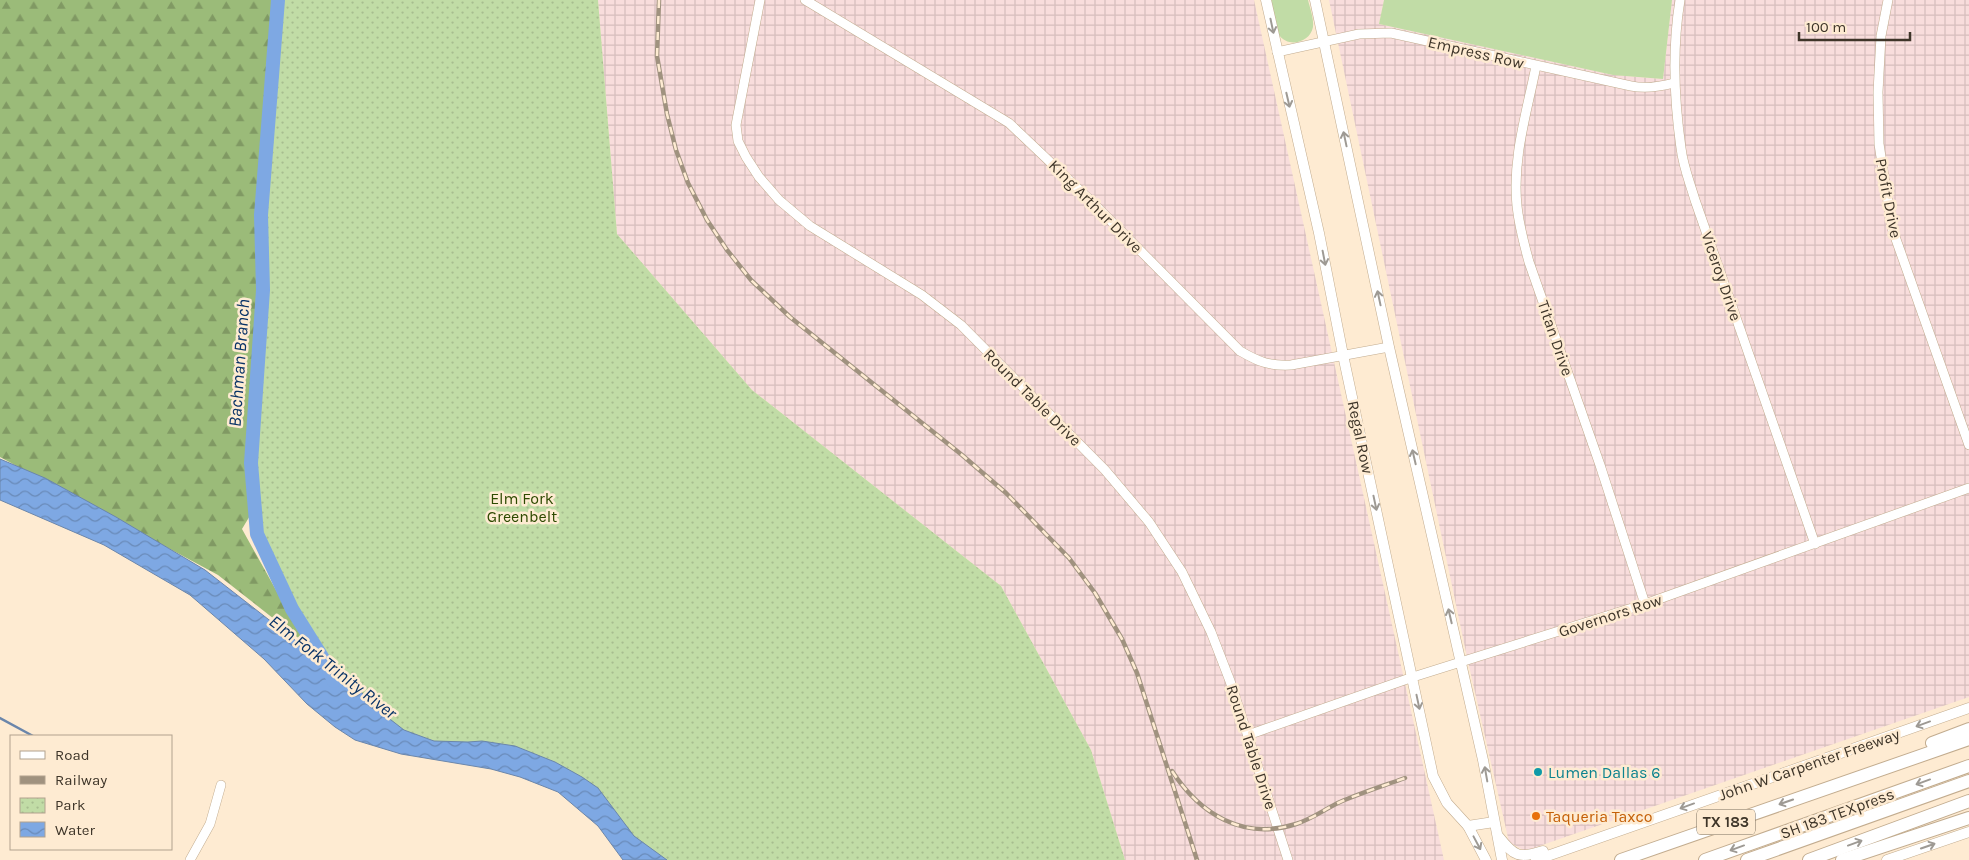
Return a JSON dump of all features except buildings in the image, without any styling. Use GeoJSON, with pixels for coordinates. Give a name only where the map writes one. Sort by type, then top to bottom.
{"type":"FeatureCollection","features":[{"type":"Feature","properties":{"kind":"highway"},"geometry":{"type":"LineString","coordinates":[[1832,786],[1969,729]]}},
{"type":"Feature","properties":{"kind":"highway","name":"John W Carpenter Freeway"},"geometry":{"type":"LineString","coordinates":[[1622,860],[1969,739]]}},
{"type":"Feature","properties":{"kind":"highway","name":"SH 183 TEXpress"},"geometry":{"type":"LineString","coordinates":[[1705,860],[1969,766]]}},
{"type":"Feature","properties":{"kind":"highway","name":"SH 183 TEXpress"},"geometry":{"type":"LineString","coordinates":[[1747,860],[1969,781]]}},
{"type":"Feature","properties":{"kind":"highway"},"geometry":{"type":"LineString","coordinates":[[1809,860],[1969,801]]}},
{"type":"Feature","properties":{"kind":"highway"},"geometry":{"type":"LineString","coordinates":[[1842,860],[1969,818]]}},
{"type":"Feature","properties":{"kind":"main road","name":"Regal Row"},"geometry":{"type":"LineString","coordinates":[[1266,0],[1319,233],[1343,355],[1433,776],[1447,803],[1468,826],[1486,860]]}},
{"type":"Feature","properties":{"kind":"main road"},"geometry":{"type":"LineString","coordinates":[[1315,0],[1389,346],[1483,760],[1502,860]]}},
{"type":"Feature","properties":{"kind":"main road","name":"John W Carpenter Freeway"},"geometry":{"type":"LineString","coordinates":[[1536,860],[1969,708]]}},
{"type":"Feature","properties":{"kind":"main road"},"geometry":{"type":"LineString","coordinates":[[1468,826],[1494,822]]}},
{"type":"Feature","properties":{"kind":"main road"},"geometry":{"type":"LineString","coordinates":[[1887,860],[1969,832]]}},
{"type":"Feature","properties":{"kind":"main road"},"geometry":{"type":"LineString","coordinates":[[1497,835],[1510,850],[1519,855],[1528,856],[1563,844],[1578,845]]}},
{"type":"Feature","properties":{"kind":"main road"},"geometry":{"type":"LineString","coordinates":[[1552,860],[1570,852],[1578,845]]}},
{"type":"Feature","properties":{"kind":"street","name":"Round Table Drive"},"geometry":{"type":"LineString","coordinates":[[760,0],[737,117],[736,131],[740,146],[758,177],[801,220],[922,295],[961,325],[1122,489],[1161,538],[1189,585],[1223,660],[1288,860]]}},
{"type":"Feature","properties":{"kind":"street","name":"King Arthur Drive"},"geometry":{"type":"LineString","coordinates":[[805,0],[1009,122],[1087,197],[1240,351],[1257,361],[1274,365],[1291,365],[1389,346]]}},
{"type":"Feature","properties":{"kind":"street","name":"Viceroy Drive"},"geometry":{"type":"LineString","coordinates":[[1680,0],[1676,24],[1674,83],[1681,149],[1695,200],[1815,544]]}},
{"type":"Feature","properties":{"kind":"street","name":"Profit Drive"},"geometry":{"type":"LineString","coordinates":[[1888,0],[1881,36],[1878,92],[1879,144],[1890,220],[1969,445]]}},
{"type":"Feature","properties":{"kind":"street","name":"Empress Row"},"geometry":{"type":"LineString","coordinates":[[1278,52],[1359,34],[1390,33],[1642,88],[1659,87],[1674,83]]}},
{"type":"Feature","properties":{"kind":"street","name":"Titan Drive"},"geometry":{"type":"LineString","coordinates":[[1536,66],[1524,120],[1517,168],[1517,207],[1523,238],[1529,262],[1600,466],[1645,604]]}},
{"type":"Feature","properties":{"kind":"street","name":"Governors Row"},"geometry":{"type":"LineString","coordinates":[[1248,735],[1413,677],[1645,604],[1969,488]]}},
{"type":"Feature","properties":{"kind":"street"},"geometry":{"type":"LineString","coordinates":[[190,860],[210,824],[221,785]]}},
{"type":"Feature","properties":{"kind":"shaded area"},"geometry":{"type":"Polygon","coordinates":[[[598,0],[1254,0],[1444,860],[1125,860],[1091,750],[1001,586],[752,390],[617,234],[598,0]]]}},
{"type":"Feature","properties":{"kind":"shaded area"},"geometry":{"type":"Polygon","coordinates":[[[1329,0],[1384,0],[1379,24],[1613,75],[1663,79],[1672,0],[1969,0],[1969,697],[1525,851],[1509,842],[1467,657],[1329,0]]]}},
{"type":"Feature","properties":{"kind":"green space"},"geometry":{"type":"Polygon","coordinates":[[[0,0],[300,0],[269,484],[242,529],[306,644],[218,575],[0,457],[0,0]]]}},
{"type":"Feature","properties":{"kind":"green space","name":"Elm Fork Greenbelt"},"geometry":{"type":"Polygon","coordinates":[[[278,0],[598,0],[617,234],[752,390],[1001,586],[1091,750],[1125,860],[653,860],[585,791],[382,734],[346,707],[327,665],[292,609],[257,534],[251,463],[263,290],[261,215],[278,0]]]}},
{"type":"Feature","properties":{"kind":"green space"},"geometry":{"type":"Polygon","coordinates":[[[1271,0],[1308,0],[1313,27],[1308,37],[1298,42],[1293,42],[1283,39],[1279,35],[1271,0]]]}},
{"type":"Feature","properties":{"kind":"green space"},"geometry":{"type":"Polygon","coordinates":[[[1384,0],[1672,0],[1663,79],[1613,75],[1379,24],[1384,0]]]}},
{"type":"Feature","properties":{"kind":"water"},"geometry":{"type":"Polygon","coordinates":[[[0,459],[45,478],[116,517],[205,570],[327,665],[346,676],[377,709],[404,730],[434,741],[482,741],[515,746],[555,762],[582,777],[598,788],[634,836],[667,860],[623,860],[598,826],[558,792],[520,777],[491,769],[401,754],[355,740],[335,727],[307,704],[264,659],[190,595],[104,545],[0,500],[0,459]]]}},
{"type":"Feature","properties":{"kind":"waterway","name":"Bachman Branch"},"geometry":{"type":"LineString","coordinates":[[278,0],[261,215],[263,290],[251,463],[257,534],[292,609],[327,665],[334,681]]}},
{"type":"Feature","properties":{"kind":"waterway"},"geometry":{"type":"LineString","coordinates":[[0,718],[31,735]]}},
{"type":"Feature","properties":{"kind":"railway"},"geometry":{"type":"LineString","coordinates":[[659,0],[657,56],[667,114],[676,150],[688,183],[707,220],[727,250],[751,280],[790,317],[962,455],[1006,493],[1069,558],[1095,593],[1122,639],[1137,673],[1197,860]]}},
{"type":"Feature","properties":{"kind":"railway"},"geometry":{"type":"LineString","coordinates":[[1172,771],[1196,800],[1210,811],[1225,820],[1241,826],[1258,829],[1296,824],[1340,802],[1405,778]]}},
{"type":"Feature","properties":{"kind":"place","name":"Lumen Dallas 6"},"geometry":{"type":"Point","coordinates":[1538,772]}},
{"type":"Feature","properties":{"kind":"place","name":"Taqueria Taxco"},"geometry":{"type":"Point","coordinates":[1536,816]}},
{"type":"Feature","properties":{"kind":"water label","name":"Elm Fork Trinity River"},"geometry":{"type":"Point","coordinates":[333,667]}}]}
